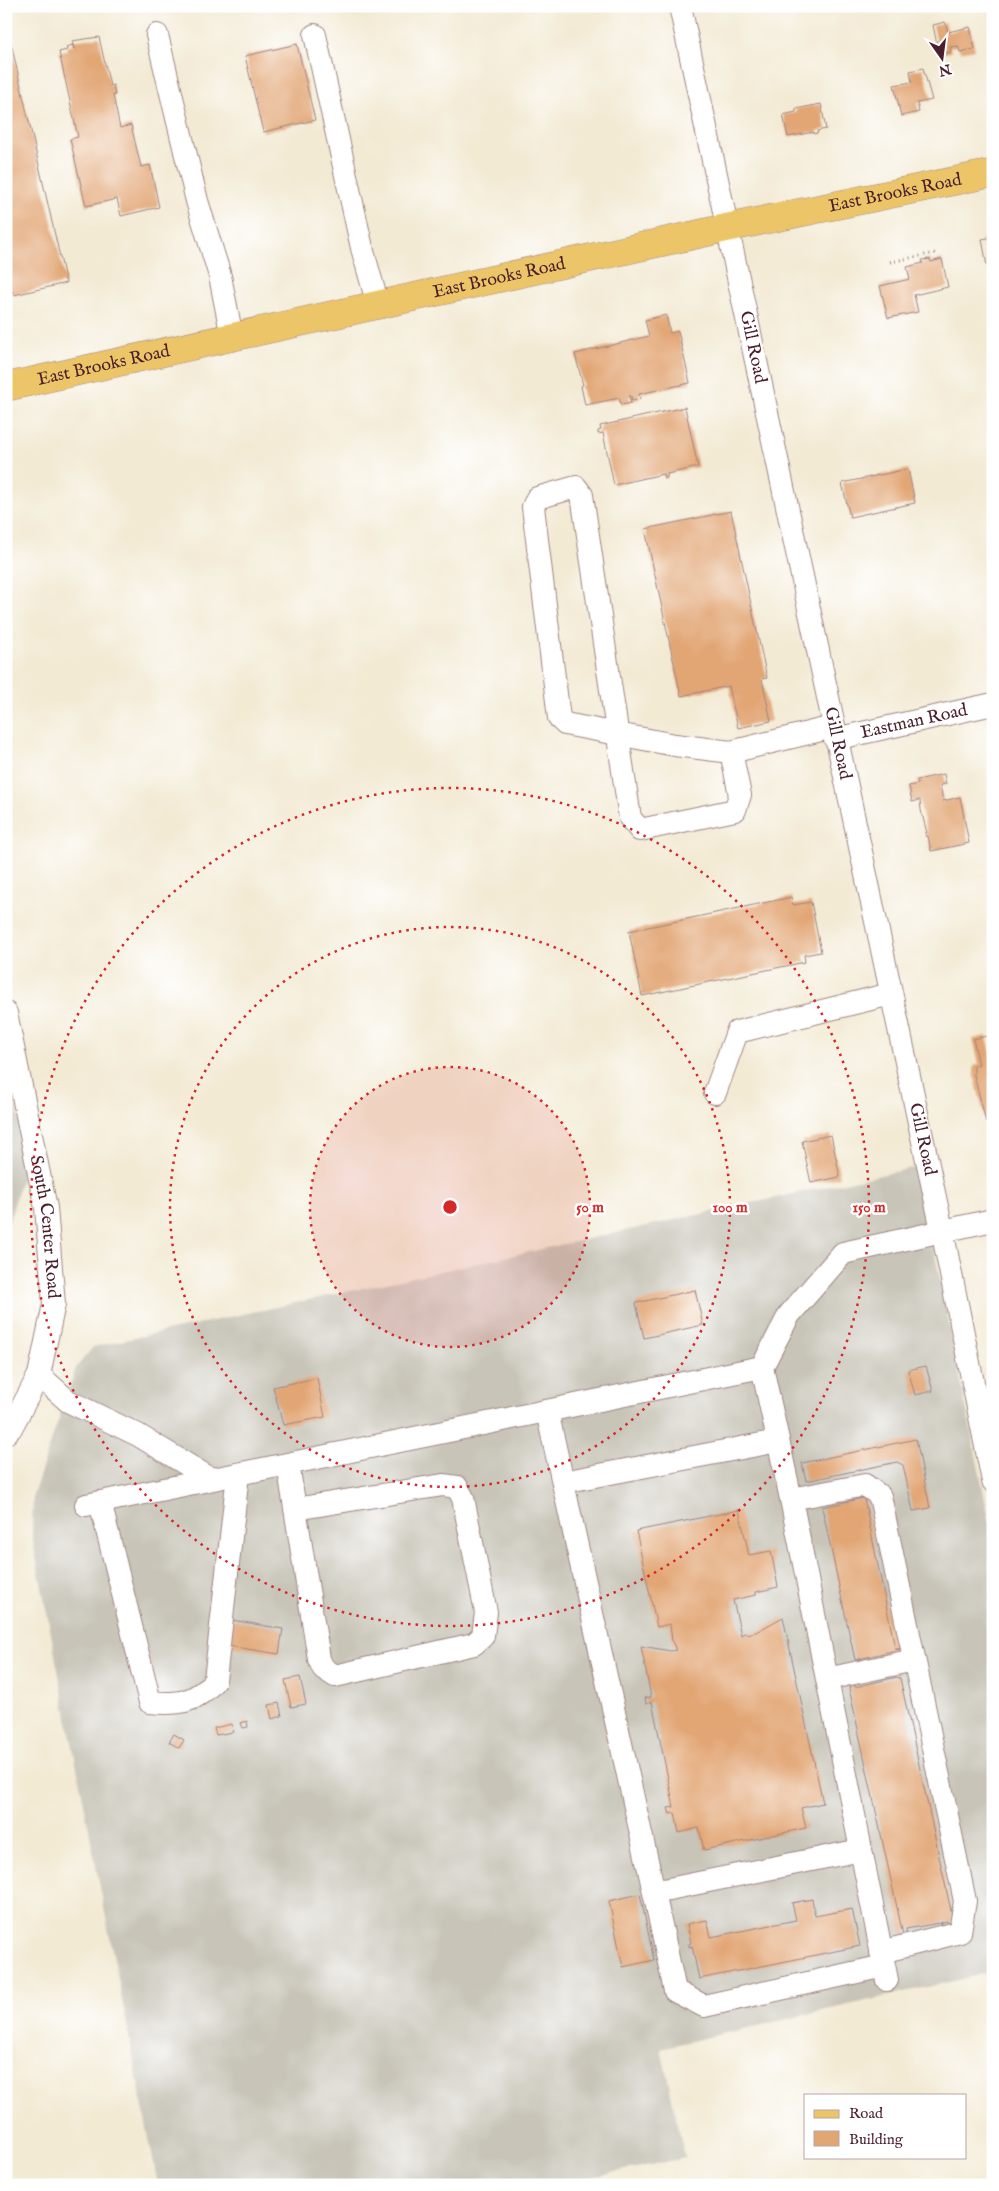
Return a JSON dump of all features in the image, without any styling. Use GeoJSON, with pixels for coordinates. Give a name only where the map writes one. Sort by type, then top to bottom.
{"type":"FeatureCollection","features":[{"type":"Feature","properties":{"kind":"main road","name":"East Brooks Road"},"geometry":{"type":"LineString","coordinates":[[6,387],[726,228],[993,173]]}},
{"type":"Feature","properties":{"kind":"street","name":"Gill Road"},"geometry":{"type":"LineString","coordinates":[[680,6],[834,733],[942,1230],[993,1481]]}},
{"type":"Feature","properties":{"kind":"street"},"geometry":{"type":"LineString","coordinates":[[157,35],[197,201],[220,276],[232,337]]}},
{"type":"Feature","properties":{"kind":"street"},"geometry":{"type":"LineString","coordinates":[[315,35],[362,248],[378,305]]}},
{"type":"Feature","properties":{"kind":"street"},"geometry":{"type":"LineString","coordinates":[[618,732],[582,495],[576,487],[537,498],[532,507],[559,718],[566,724],[618,732],[675,745],[731,752],[740,796],[735,810],[640,830],[630,818],[618,732]]}},
{"type":"Feature","properties":{"kind":"street","name":"Eastman Road"},"geometry":{"type":"LineString","coordinates":[[731,752],[993,704]]}},
{"type":"Feature","properties":{"kind":"street"},"geometry":{"type":"LineString","coordinates":[[716,1092],[737,1032],[891,994]]}},
{"type":"Feature","properties":{"kind":"street","name":"South Center Road"},"geometry":{"type":"LineString","coordinates":[[6,1013],[46,1208],[54,1304],[39,1375],[11,1428],[6,1433]]}},
{"type":"Feature","properties":{"kind":"street"},"geometry":{"type":"LineString","coordinates":[[884,1966],[791,1499],[762,1367],[789,1315],[843,1253],[993,1220]]}},
{"type":"Feature","properties":{"kind":"street"},"geometry":{"type":"LineString","coordinates":[[238,1474],[214,1680],[203,1693],[189,1701],[167,1704],[150,1702],[93,1503],[762,1367]]}},
{"type":"Feature","properties":{"kind":"street"},"geometry":{"type":"LineString","coordinates":[[39,1375],[68,1401],[138,1435],[211,1479]]}},
{"type":"Feature","properties":{"kind":"street"},"geometry":{"type":"LineString","coordinates":[[547,1411],[675,1991],[704,2006],[884,1966],[960,1932],[965,1901],[880,1496],[865,1485],[791,1499]]}},
{"type":"Feature","properties":{"kind":"street"},"geometry":{"type":"LineString","coordinates":[[563,1482],[778,1441]]}},
{"type":"Feature","properties":{"kind":"street"},"geometry":{"type":"LineString","coordinates":[[288,1464],[295,1509],[319,1659],[324,1668],[335,1676],[474,1644],[483,1636],[486,1612],[463,1498],[457,1487],[443,1485],[295,1509]]}},
{"type":"Feature","properties":{"kind":"street"},"geometry":{"type":"LineString","coordinates":[[827,1679],[914,1660]]}},
{"type":"Feature","properties":{"kind":"street"},"geometry":{"type":"LineString","coordinates":[[654,1892],[861,1850]]}},
{"type":"Feature","properties":{"kind":"path"},"geometry":{"type":"LineString","coordinates":[[890,262],[935,253]]}},
{"type":"Feature","properties":{"kind":"shaded area"},"geometry":{"type":"Polygon","coordinates":[[[6,1066],[28,1155],[6,1233],[6,1066]]]}},
{"type":"Feature","properties":{"kind":"shaded area"},"geometry":{"type":"Polygon","coordinates":[[[917,1167],[993,1538],[993,1972],[661,2048],[685,2158],[552,2185],[158,2185],[32,1536],[33,1495],[76,1368],[93,1347],[917,1167]]]}},
{"type":"Feature","properties":{"kind":"building"},"geometry":{"type":"Polygon","coordinates":[[[945,22],[948,32],[970,27],[975,49],[960,52],[958,46],[950,47],[951,52],[939,54],[933,25],[945,22]]]}},
{"type":"Feature","properties":{"kind":"building"},"geometry":{"type":"Polygon","coordinates":[[[7,26],[66,283],[14,295],[13,292],[6,294],[7,26]]]}},
{"type":"Feature","properties":{"kind":"building"},"geometry":{"type":"Polygon","coordinates":[[[99,37],[110,86],[113,85],[115,95],[113,95],[120,128],[131,125],[141,167],[150,165],[159,207],[121,216],[117,199],[86,206],[70,139],[78,137],[59,52],[67,50],[66,47],[73,45],[72,41],[99,37]]]}},
{"type":"Feature","properties":{"kind":"building"},"geometry":{"type":"Polygon","coordinates":[[[297,44],[315,120],[263,132],[245,56],[297,44]]]}},
{"type":"Feature","properties":{"kind":"building"},"geometry":{"type":"Polygon","coordinates":[[[923,68],[932,100],[917,103],[919,112],[901,116],[894,85],[912,82],[910,71],[923,68]]]}},
{"type":"Feature","properties":{"kind":"building"},"geometry":{"type":"Polygon","coordinates":[[[821,104],[826,129],[817,131],[818,133],[814,134],[813,132],[788,137],[783,115],[796,112],[796,109],[821,104]]]}},
{"type":"Feature","properties":{"kind":"building"},"geometry":{"type":"Polygon","coordinates":[[[993,237],[993,265],[987,266],[982,239],[993,237]]]}},
{"type":"Feature","properties":{"kind":"building"},"geometry":{"type":"Polygon","coordinates":[[[930,259],[931,262],[942,259],[948,287],[914,295],[918,312],[888,318],[880,286],[910,279],[907,267],[923,263],[922,260],[930,259]]]}},
{"type":"Feature","properties":{"kind":"building"},"geometry":{"type":"Polygon","coordinates":[[[666,315],[670,333],[678,331],[690,383],[639,394],[640,399],[632,401],[631,396],[629,396],[631,403],[621,405],[619,398],[585,405],[581,386],[583,385],[575,354],[649,336],[645,320],[666,315]]]}},
{"type":"Feature","properties":{"kind":"building"},"geometry":{"type":"Polygon","coordinates":[[[685,407],[698,467],[667,474],[667,478],[664,479],[663,474],[614,485],[603,433],[598,434],[598,431],[601,430],[600,426],[685,407]]]}},
{"type":"Feature","properties":{"kind":"building"},"geometry":{"type":"Polygon","coordinates":[[[908,469],[915,503],[850,517],[842,483],[908,469]]]}},
{"type":"Feature","properties":{"kind":"building"},"geometry":{"type":"Polygon","coordinates":[[[731,511],[767,678],[762,679],[771,721],[738,728],[729,686],[681,696],[645,529],[731,511]]]}},
{"type":"Feature","properties":{"kind":"building"},"geometry":{"type":"Polygon","coordinates":[[[944,774],[946,784],[940,785],[943,801],[960,797],[969,843],[931,851],[928,836],[926,837],[925,833],[927,833],[920,800],[912,802],[909,786],[918,784],[917,780],[944,774]]]}},
{"type":"Feature","properties":{"kind":"building"},"geometry":{"type":"Polygon","coordinates":[[[792,897],[793,905],[811,902],[821,952],[804,955],[805,962],[642,996],[629,931],[792,897]]]}},
{"type":"Feature","properties":{"kind":"building"},"geometry":{"type":"Polygon","coordinates":[[[987,1036],[993,1062],[993,1121],[986,1122],[974,1075],[974,1066],[979,1064],[973,1039],[987,1036]]]}},
{"type":"Feature","properties":{"kind":"building"},"geometry":{"type":"Polygon","coordinates":[[[831,1135],[840,1177],[811,1183],[802,1141],[831,1135]]]}},
{"type":"Feature","properties":{"kind":"building"},"geometry":{"type":"Polygon","coordinates":[[[695,1290],[703,1325],[644,1338],[636,1303],[695,1290]]]}},
{"type":"Feature","properties":{"kind":"building"},"geometry":{"type":"Polygon","coordinates":[[[926,1366],[933,1391],[915,1395],[908,1370],[926,1366]]]}},
{"type":"Feature","properties":{"kind":"building"},"geometry":{"type":"Polygon","coordinates":[[[317,1378],[325,1417],[283,1425],[273,1387],[317,1378]]]}},
{"type":"Feature","properties":{"kind":"building"},"geometry":{"type":"Polygon","coordinates":[[[916,1439],[930,1508],[913,1511],[903,1465],[897,1462],[806,1481],[802,1463],[916,1439]]]}},
{"type":"Feature","properties":{"kind":"building"},"geometry":{"type":"Polygon","coordinates":[[[864,1498],[895,1648],[900,1649],[855,1660],[822,1507],[864,1498]]]}},
{"type":"Feature","properties":{"kind":"building"},"geometry":{"type":"Polygon","coordinates":[[[739,1510],[749,1555],[771,1551],[778,1587],[756,1592],[756,1595],[733,1600],[741,1635],[746,1632],[746,1634],[756,1632],[783,1617],[823,1803],[801,1808],[806,1828],[704,1850],[699,1828],[679,1833],[675,1813],[670,1814],[668,1808],[674,1807],[652,1702],[646,1704],[645,1698],[651,1697],[641,1646],[671,1651],[676,1650],[672,1641],[670,1624],[657,1627],[636,1531],[739,1510]]]}},
{"type":"Feature","properties":{"kind":"building"},"geometry":{"type":"Polygon","coordinates":[[[232,1620],[283,1629],[279,1654],[228,1646],[232,1620]]]}},
{"type":"Feature","properties":{"kind":"building"},"geometry":{"type":"Polygon","coordinates":[[[300,1677],[306,1704],[291,1707],[285,1680],[300,1677]]]}},
{"type":"Feature","properties":{"kind":"building"},"geometry":{"type":"Polygon","coordinates":[[[897,1677],[900,1678],[953,1920],[948,1924],[947,1921],[940,1923],[941,1925],[939,1923],[906,1929],[907,1935],[903,1935],[849,1688],[854,1684],[855,1687],[897,1677]]]}},
{"type":"Feature","properties":{"kind":"building"},"geometry":{"type":"Polygon","coordinates":[[[279,1703],[282,1716],[272,1719],[269,1705],[279,1703]]]}},
{"type":"Feature","properties":{"kind":"building"},"geometry":{"type":"Polygon","coordinates":[[[247,1721],[248,1727],[243,1728],[241,1723],[247,1721]]]}},
{"type":"Feature","properties":{"kind":"building"},"geometry":{"type":"Polygon","coordinates":[[[232,1724],[233,1732],[216,1735],[214,1728],[232,1724]]]}},
{"type":"Feature","properties":{"kind":"building"},"geometry":{"type":"Polygon","coordinates":[[[174,1734],[184,1740],[179,1748],[169,1742],[174,1734]]]}},
{"type":"Feature","properties":{"kind":"building"},"geometry":{"type":"Polygon","coordinates":[[[640,1894],[654,1960],[623,1967],[609,1901],[640,1894]]]}},
{"type":"Feature","properties":{"kind":"building"},"geometry":{"type":"Polygon","coordinates":[[[812,1899],[815,1916],[852,1909],[860,1946],[699,1979],[692,1946],[689,1947],[691,1943],[687,1924],[707,1920],[711,1937],[796,1920],[792,1903],[812,1899]]]}}]}
